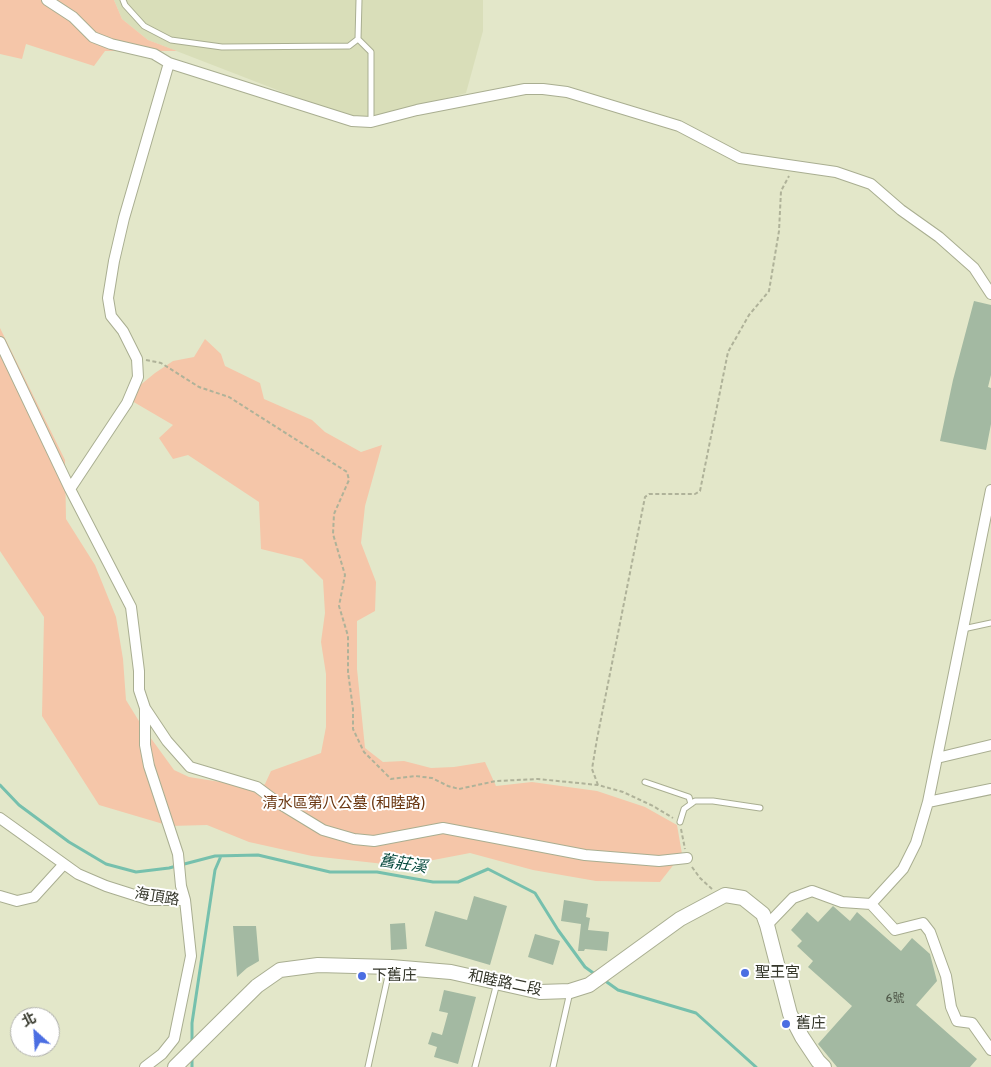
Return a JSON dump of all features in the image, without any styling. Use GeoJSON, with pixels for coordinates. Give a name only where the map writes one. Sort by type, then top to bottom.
{"type":"FeatureCollection","features":[{"type":"Feature","properties":{"kind":"street"},"geometry":{"type":"LineString","coordinates":[[47,0],[73,18],[93,37],[111,44],[154,54],[169,63],[352,121],[371,122],[417,110],[525,89],[543,89],[567,92],[679,126],[740,158],[836,172],[871,184],[901,210],[939,237],[974,268],[991,294]]}},
{"type":"Feature","properties":{"kind":"street"},"geometry":{"type":"LineString","coordinates":[[70,489],[127,403],[138,377],[137,358],[111,316],[108,298],[124,218],[169,63]]}},
{"type":"Feature","properties":{"kind":"street"},"geometry":{"type":"LineString","coordinates":[[0,342],[70,489],[131,607],[139,671],[139,690],[145,708],[167,741],[190,767],[257,787],[277,802],[323,830],[354,839],[374,841],[443,828],[585,855],[659,861],[687,858]]}},
{"type":"Feature","properties":{"kind":"street"},"geometry":{"type":"LineString","coordinates":[[871,904],[903,868],[916,843],[928,802],[963,629],[988,518],[991,490]]}},
{"type":"Feature","properties":{"kind":"street"},"geometry":{"type":"LineString","coordinates":[[145,708],[145,745],[149,766],[178,854],[181,886],[185,900]]}},
{"type":"Feature","properties":{"kind":"street"},"geometry":{"type":"LineString","coordinates":[[937,758],[991,744]]}},
{"type":"Feature","properties":{"kind":"street"},"geometry":{"type":"LineString","coordinates":[[928,802],[991,789]]}},
{"type":"Feature","properties":{"kind":"street","name":"海頂路"},"geometry":{"type":"LineString","coordinates":[[0,818],[78,874],[106,886],[150,900],[185,900],[191,956],[174,1039],[162,1054],[145,1067]]}},
{"type":"Feature","properties":{"kind":"street"},"geometry":{"type":"LineString","coordinates":[[0,896],[17,901],[34,897],[64,864]]}},
{"type":"Feature","properties":{"kind":"street"},"geometry":{"type":"LineString","coordinates":[[768,925],[793,898],[812,891],[842,902],[871,904],[895,930],[923,924],[930,932],[946,976],[951,1008],[957,1021],[972,1023],[991,1050]]}},
{"type":"Feature","properties":{"kind":"street"},"geometry":{"type":"LineString","coordinates":[[725,895],[743,898],[763,914],[768,925],[790,1014],[802,1037],[824,1067]]}},
{"type":"Feature","properties":{"kind":"street","name":"和睦路二段"},"geometry":{"type":"LineString","coordinates":[[175,1067],[257,986],[280,970],[318,966],[391,967],[451,972],[540,992],[570,991],[589,984],[680,919],[725,895]]}},
{"type":"Feature","properties":{"kind":"lane"},"geometry":{"type":"LineString","coordinates":[[123,0],[144,26],[171,40],[232,47],[349,46],[358,39]]}},
{"type":"Feature","properties":{"kind":"lane"},"geometry":{"type":"LineString","coordinates":[[359,0],[358,39],[371,52],[371,122]]}},
{"type":"Feature","properties":{"kind":"lane"},"geometry":{"type":"LineString","coordinates":[[963,629],[991,623]]}},
{"type":"Feature","properties":{"kind":"lane"},"geometry":{"type":"LineString","coordinates":[[645,782],[689,797],[691,804]]}},
{"type":"Feature","properties":{"kind":"lane"},"geometry":{"type":"LineString","coordinates":[[680,822],[684,809],[695,801],[713,801],[760,808]]}},
{"type":"Feature","properties":{"kind":"lane"},"geometry":{"type":"LineString","coordinates":[[368,1067],[391,967]]}},
{"type":"Feature","properties":{"kind":"lane"},"geometry":{"type":"LineString","coordinates":[[475,1067],[497,981]]}},
{"type":"Feature","properties":{"kind":"lane"},"geometry":{"type":"LineString","coordinates":[[553,1067],[570,991]]}},
{"type":"Feature","properties":{"kind":"path"},"geometry":{"type":"LineString","coordinates":[[598,785],[592,769],[645,496],[648,494],[694,494],[700,491],[728,352],[748,315],[769,291],[779,231],[781,191],[794,166]]}},
{"type":"Feature","properties":{"kind":"path"},"geometry":{"type":"LineString","coordinates":[[137,358],[161,363],[199,386],[229,397],[347,472],[350,480],[334,514],[332,534],[345,575],[339,606],[348,636],[348,672],[353,709],[353,729],[364,752],[380,769],[392,779],[414,776],[432,778],[459,789],[496,781],[538,779],[598,785],[623,792],[653,806],[680,822],[687,858],[700,878],[716,893],[725,895]]}},
{"type":"Feature","properties":{"kind":"shaded area"},"geometry":{"type":"Polygon","coordinates":[[[114,0],[483,0],[483,31],[466,93],[360,122],[148,40],[122,19],[114,0]]]}},
{"type":"Feature","properties":{"kind":"green space"},"geometry":{"type":"Polygon","coordinates":[[[0,0],[114,0],[122,19],[148,40],[177,51],[105,51],[94,66],[26,44],[22,59],[0,54],[0,0]]]}},
{"type":"Feature","properties":{"kind":"green space","name":"清水區第八公墓 (和睦路)"},"geometry":{"type":"Polygon","coordinates":[[[0,328],[65,460],[66,519],[95,565],[116,617],[123,659],[126,700],[142,726],[174,770],[189,777],[233,784],[254,791],[265,784],[271,771],[321,753],[326,727],[326,674],[321,642],[325,613],[323,580],[302,559],[261,549],[259,502],[188,455],[173,459],[159,438],[173,425],[132,401],[133,391],[173,361],[194,357],[205,339],[221,354],[225,366],[260,383],[264,399],[312,420],[325,432],[361,452],[382,445],[365,506],[361,543],[376,582],[375,611],[357,621],[357,669],[365,748],[383,762],[404,761],[431,768],[454,767],[485,762],[496,786],[532,782],[597,791],[645,807],[677,825],[682,854],[660,882],[596,881],[533,870],[470,853],[402,866],[312,856],[249,842],[207,825],[170,826],[99,805],[42,716],[44,617],[0,551],[0,328]]]}},
{"type":"Feature","properties":{"kind":"building"},"geometry":{"type":"Polygon","coordinates":[[[974,301],[991,305],[991,375],[988,387],[991,388],[991,424],[986,450],[940,441],[953,380],[974,301]]]}},
{"type":"Feature","properties":{"kind":"building"},"geometry":{"type":"Polygon","coordinates":[[[474,896],[507,906],[490,965],[425,946],[435,911],[467,920],[474,896]]]}},
{"type":"Feature","properties":{"kind":"building"},"geometry":{"type":"Polygon","coordinates":[[[564,900],[588,904],[586,917],[590,918],[588,930],[609,932],[607,951],[585,949],[584,951],[578,951],[581,924],[561,921],[564,900]]]}},
{"type":"Feature","properties":{"kind":"building"},"geometry":{"type":"Polygon","coordinates":[[[833,906],[850,921],[857,912],[901,951],[912,938],[930,954],[937,981],[916,1005],[977,1059],[970,1067],[837,1067],[818,1044],[852,1006],[808,967],[813,961],[797,946],[802,941],[791,930],[807,912],[818,922],[833,906]]]}},
{"type":"Feature","properties":{"kind":"building"},"geometry":{"type":"Polygon","coordinates":[[[405,923],[407,949],[391,950],[390,924],[405,923]]]}},
{"type":"Feature","properties":{"kind":"building"},"geometry":{"type":"Polygon","coordinates":[[[233,926],[256,926],[259,961],[237,977],[233,926]]]}},
{"type":"Feature","properties":{"kind":"building"},"geometry":{"type":"Polygon","coordinates":[[[535,934],[560,941],[553,965],[528,957],[535,934]]]}},
{"type":"Feature","properties":{"kind":"building"},"geometry":{"type":"Polygon","coordinates":[[[444,990],[476,997],[458,1064],[434,1057],[437,1047],[428,1044],[432,1032],[442,1035],[448,1013],[439,1011],[444,990]]]}},
{"type":"Feature","properties":{"kind":"waterway","name":"舊莊溪"},"geometry":{"type":"LineString","coordinates":[[0,785],[19,805],[69,842],[106,864],[136,872],[169,868],[215,856],[258,855],[330,872],[377,872],[433,882],[458,882],[488,869],[535,893],[558,930],[585,967],[596,975]]}},
{"type":"Feature","properties":{"kind":"waterway"},"geometry":{"type":"LineString","coordinates":[[192,1044],[192,1023],[215,870],[221,856]]}},
{"type":"Feature","properties":{"kind":"waterway","name":"舊莊溪"},"geometry":{"type":"LineString","coordinates":[[604,980],[618,990],[696,1013],[756,1067]]}},
{"type":"Feature","properties":{"kind":"waterway"},"geometry":{"type":"LineString","coordinates":[[192,1058],[192,1067]]}},
{"type":"Feature","properties":{"kind":"place","name":"聖王宮"},"geometry":{"type":"Point","coordinates":[745,973]}},
{"type":"Feature","properties":{"kind":"place","name":"下舊庄"},"geometry":{"type":"Point","coordinates":[362,976]}},
{"type":"Feature","properties":{"kind":"place","name":"舊庄"},"geometry":{"type":"Point","coordinates":[786,1024]}}]}
